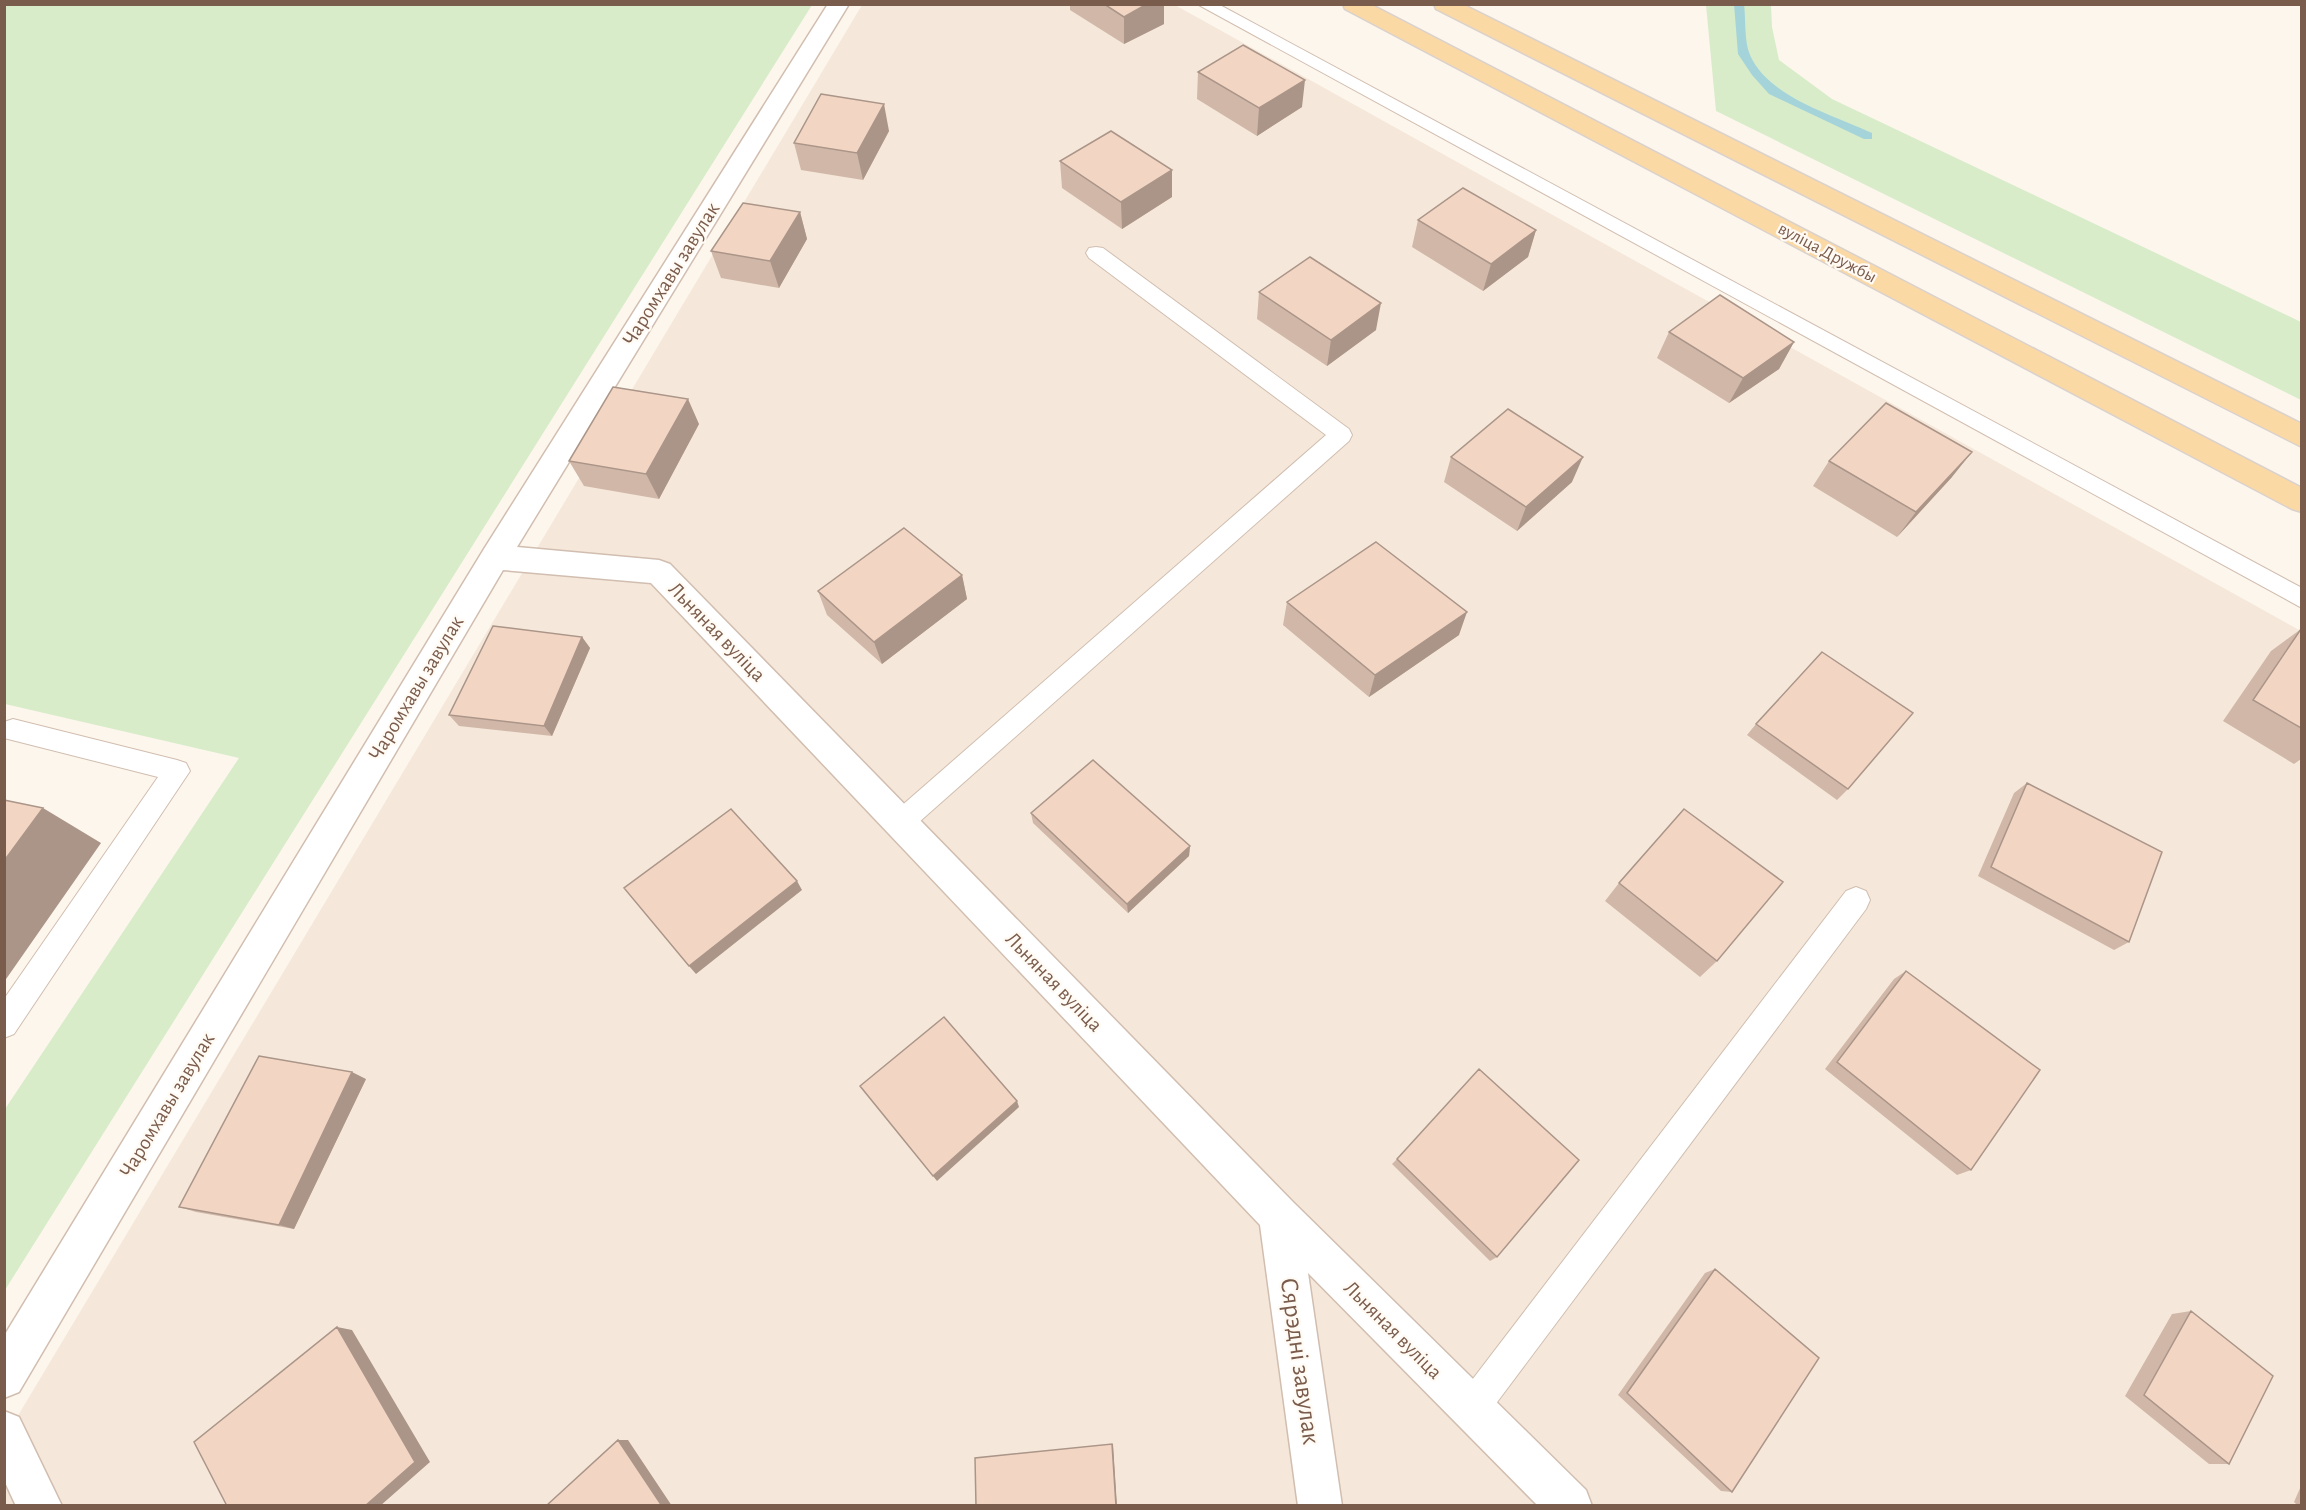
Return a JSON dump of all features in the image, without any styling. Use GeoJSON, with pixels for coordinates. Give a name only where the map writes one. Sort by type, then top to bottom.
{"type":"FeatureCollection","features":[{"type":"Feature","properties":{"kind":"main road","name":"вуліца Дружбы"},"geometry":{"type":"LineString","coordinates":[[1353,4],[2301,501]]}},
{"type":"Feature","properties":{"kind":"main road"},"geometry":{"type":"LineString","coordinates":[[1444,4],[2301,437]]}},
{"type":"Feature","properties":{"kind":"street","name":"Чаромхавы завулак"},"geometry":{"type":"LineString","coordinates":[[4,1377],[495,557],[839,4]]}},
{"type":"Feature","properties":{"kind":"street","name":"Льняная вуліца"},"geometry":{"type":"LineString","coordinates":[[495,557],[659,572],[1279,1216],[1570,1506]]}},
{"type":"Feature","properties":{"kind":"street","name":"Сярэдні завулак"},"geometry":{"type":"LineString","coordinates":[[1279,1216],[1320,1506]]}},
{"type":"Feature","properties":{"kind":"street"},"geometry":{"type":"LineString","coordinates":[[4,1432],[39,1506]]}},
{"type":"Feature","properties":{"kind":"lane"},"geometry":{"type":"LineString","coordinates":[[1205,4],[2301,599]]}},
{"type":"Feature","properties":{"kind":"lane"},"geometry":{"type":"LineString","coordinates":[[900,823],[1341,435],[1096,253]]}},
{"type":"Feature","properties":{"kind":"lane"},"geometry":{"type":"LineString","coordinates":[[4,1024],[177,771],[13,730]]}},
{"type":"Feature","properties":{"kind":"lane"},"geometry":{"type":"LineString","coordinates":[[1471,1409],[1856,900]]}},
{"type":"Feature","properties":{"kind":"shaded area"},"geometry":{"type":"Polygon","coordinates":[[[862,5],[1175,5],[2301,631],[2301,1505],[5,1506],[4,1439],[862,5]]]}},
{"type":"Feature","properties":{"kind":"green space"},"geometry":{"type":"Polygon","coordinates":[[[5,4],[812,5],[5,1290],[5,1109],[239,758],[5,704],[5,4]]]}},
{"type":"Feature","properties":{"kind":"green space"},"geometry":{"type":"Polygon","coordinates":[[[1706,5],[1771,5],[1772,27],[1779,60],[1832,99],[2301,322],[2301,400],[1716,111],[1706,5]]]}},
{"type":"Feature","properties":{"kind":"building"},"geometry":{"type":"Polygon","coordinates":[[[1104,4],[1147,4],[1124,17],[1104,4]]]}},
{"type":"Feature","properties":{"kind":"building"},"geometry":{"type":"Polygon","coordinates":[[[1243,45],[1305,80],[1259,108],[1198,72],[1243,45]]]}},
{"type":"Feature","properties":{"kind":"building"},"geometry":{"type":"Polygon","coordinates":[[[821,94],[884,104],[857,153],[794,143],[821,94]]]}},
{"type":"Feature","properties":{"kind":"building"},"geometry":{"type":"Polygon","coordinates":[[[1111,131],[1172,170],[1121,202],[1060,161],[1111,131]]]}},
{"type":"Feature","properties":{"kind":"building"},"geometry":{"type":"Polygon","coordinates":[[[1463,188],[1536,230],[1491,264],[1418,220],[1463,188]]]}},
{"type":"Feature","properties":{"kind":"building"},"geometry":{"type":"Polygon","coordinates":[[[743,203],[800,212],[770,261],[711,251],[743,203]]]}},
{"type":"Feature","properties":{"kind":"building"},"geometry":{"type":"Polygon","coordinates":[[[1310,257],[1381,303],[1331,340],[1259,292],[1310,257]]]}},
{"type":"Feature","properties":{"kind":"building"},"geometry":{"type":"Polygon","coordinates":[[[1720,295],[1794,342],[1743,378],[1669,332],[1720,295]]]}},
{"type":"Feature","properties":{"kind":"building"},"geometry":{"type":"Polygon","coordinates":[[[613,387],[688,399],[646,474],[569,461],[613,387]]]}},
{"type":"Feature","properties":{"kind":"building"},"geometry":{"type":"Polygon","coordinates":[[[1886,403],[1972,452],[1916,512],[1829,461],[1886,403]]]}},
{"type":"Feature","properties":{"kind":"building"},"geometry":{"type":"Polygon","coordinates":[[[1508,409],[1583,457],[1526,507],[1451,457],[1508,409]]]}},
{"type":"Feature","properties":{"kind":"building"},"geometry":{"type":"Polygon","coordinates":[[[904,528],[962,575],[874,642],[818,591],[904,528]]]}},
{"type":"Feature","properties":{"kind":"building"},"geometry":{"type":"Polygon","coordinates":[[[1376,542],[1467,612],[1375,675],[1287,602],[1376,542]]]}},
{"type":"Feature","properties":{"kind":"building"},"geometry":{"type":"Polygon","coordinates":[[[493,626],[582,637],[544,726],[449,715],[493,626]]]}},
{"type":"Feature","properties":{"kind":"building"},"geometry":{"type":"Polygon","coordinates":[[[2301,629],[2301,728],[2253,700],[2301,629]]]}},
{"type":"Feature","properties":{"kind":"building"},"geometry":{"type":"Polygon","coordinates":[[[1822,652],[1913,713],[1848,789],[1756,724],[1822,652]]]}},
{"type":"Feature","properties":{"kind":"building"},"geometry":{"type":"Polygon","coordinates":[[[1093,760],[1190,846],[1127,904],[1031,813],[1093,760]]]}},
{"type":"Feature","properties":{"kind":"building"},"geometry":{"type":"Polygon","coordinates":[[[2027,783],[2162,852],[2129,942],[1991,867],[2027,783]]]}},
{"type":"Feature","properties":{"kind":"building"},"geometry":{"type":"Polygon","coordinates":[[[4,800],[43,808],[4,861],[4,800]]]}},
{"type":"Feature","properties":{"kind":"building"},"geometry":{"type":"Polygon","coordinates":[[[731,809],[797,881],[689,966],[624,888],[731,809]]]}},
{"type":"Feature","properties":{"kind":"building"},"geometry":{"type":"Polygon","coordinates":[[[1684,809],[1783,882],[1717,961],[1619,883],[1684,809]]]}},
{"type":"Feature","properties":{"kind":"building"},"geometry":{"type":"Polygon","coordinates":[[[1906,971],[2040,1070],[1971,1170],[1837,1062],[1906,971]]]}},
{"type":"Feature","properties":{"kind":"building"},"geometry":{"type":"Polygon","coordinates":[[[944,1017],[1017,1101],[933,1176],[860,1086],[944,1017]]]}},
{"type":"Feature","properties":{"kind":"building"},"geometry":{"type":"Polygon","coordinates":[[[259,1056],[352,1072],[279,1225],[179,1207],[259,1056]]]}},
{"type":"Feature","properties":{"kind":"building"},"geometry":{"type":"Polygon","coordinates":[[[1479,1069],[1579,1160],[1497,1257],[1397,1159],[1479,1069]]]}},
{"type":"Feature","properties":{"kind":"building"},"geometry":{"type":"Polygon","coordinates":[[[1715,1269],[1819,1358],[1732,1492],[1627,1393],[1715,1269]]]}},
{"type":"Feature","properties":{"kind":"building"},"geometry":{"type":"Polygon","coordinates":[[[2191,1311],[2273,1376],[2229,1464],[2144,1395],[2191,1311]]]}},
{"type":"Feature","properties":{"kind":"building"},"geometry":{"type":"Polygon","coordinates":[[[337,1327],[415,1462],[365,1506],[227,1506],[194,1442],[337,1327]]]}},
{"type":"Feature","properties":{"kind":"building"},"geometry":{"type":"Polygon","coordinates":[[[618,1440],[662,1506],[546,1506],[618,1440]]]}},
{"type":"Feature","properties":{"kind":"building"},"geometry":{"type":"Polygon","coordinates":[[[1112,1444],[1116,1506],[976,1506],[975,1458],[1112,1444]]]}},
{"type":"Feature","properties":{"kind":"waterway"},"geometry":{"type":"LineString","coordinates":[[1739,4],[1744,54],[1756,73],[1773,92],[1868,136]]}}]}
